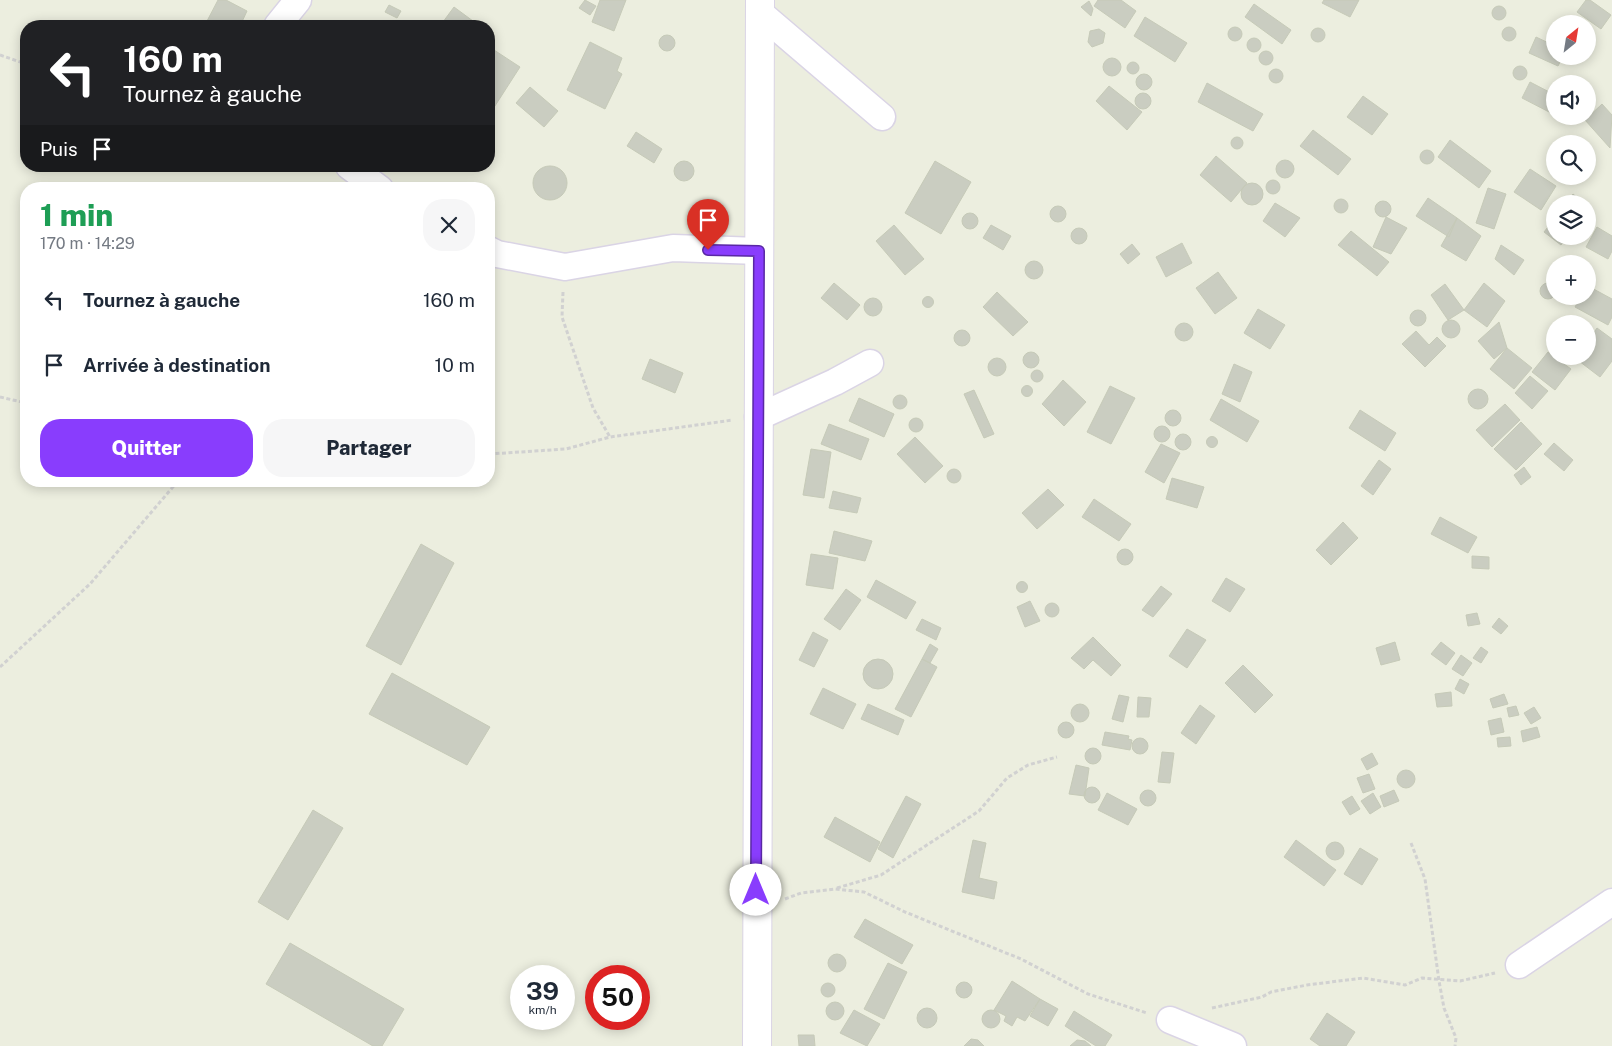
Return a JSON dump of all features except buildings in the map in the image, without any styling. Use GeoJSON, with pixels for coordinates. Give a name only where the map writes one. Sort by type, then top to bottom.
{"type":"FeatureCollection","features":[{"type":"Feature","properties":{"kind":"main road"},"geometry":{"type":"LineString","coordinates":[[757,1046],[760,6]]}},
{"type":"Feature","properties":{"kind":"street"},"geometry":{"type":"LineString","coordinates":[[282,20],[298,0]]}},
{"type":"Feature","properties":{"kind":"street"},"geometry":{"type":"LineString","coordinates":[[760,6],[882,117]]}},
{"type":"Feature","properties":{"kind":"street"},"geometry":{"type":"LineString","coordinates":[[357,172],[371,182]]}},
{"type":"Feature","properties":{"kind":"street"},"geometry":{"type":"LineString","coordinates":[[495,253],[564,267],[673,248],[759,251]]}},
{"type":"Feature","properties":{"kind":"street"},"geometry":{"type":"LineString","coordinates":[[758,417],[870,363]]}},
{"type":"Feature","properties":{"kind":"street"},"geometry":{"type":"LineString","coordinates":[[1519,966],[1612,902]]}},
{"type":"Feature","properties":{"kind":"street"},"geometry":{"type":"LineString","coordinates":[[1170,1020],[1234,1046]]}},
{"type":"Feature","properties":{"kind":"path"},"geometry":{"type":"LineString","coordinates":[[0,55],[20,62]]}},
{"type":"Feature","properties":{"kind":"path"},"geometry":{"type":"LineString","coordinates":[[564,267],[562,317],[593,408],[610,437]]}},
{"type":"Feature","properties":{"kind":"path"},"geometry":{"type":"LineString","coordinates":[[0,397],[20,401]]}},
{"type":"Feature","properties":{"kind":"path"},"geometry":{"type":"LineString","coordinates":[[495,454],[566,448],[610,437],[758,417]]}},
{"type":"Feature","properties":{"kind":"path"},"geometry":{"type":"LineString","coordinates":[[0,667],[90,584],[173,487]]}},
{"type":"Feature","properties":{"kind":"path"},"geometry":{"type":"LineString","coordinates":[[756,910],[801,893],[834,889],[881,875],[979,811],[1007,778],[1028,765],[1057,757]]}},
{"type":"Feature","properties":{"kind":"path"},"geometry":{"type":"LineString","coordinates":[[1411,843],[1425,879],[1438,980],[1444,1008],[1456,1038],[1454,1046]]}},
{"type":"Feature","properties":{"kind":"path"},"geometry":{"type":"LineString","coordinates":[[834,889],[864,892],[905,912],[1021,958],[1088,994],[1170,1020],[1262,997],[1271,992],[1307,985],[1363,978],[1405,985],[1422,978],[1460,981],[1519,966]]}},
{"type":"Feature","properties":{"kind":"route"},"geometry":{"type":"LineString","coordinates":[[708,250],[759,251],[756,890]]}}]}
